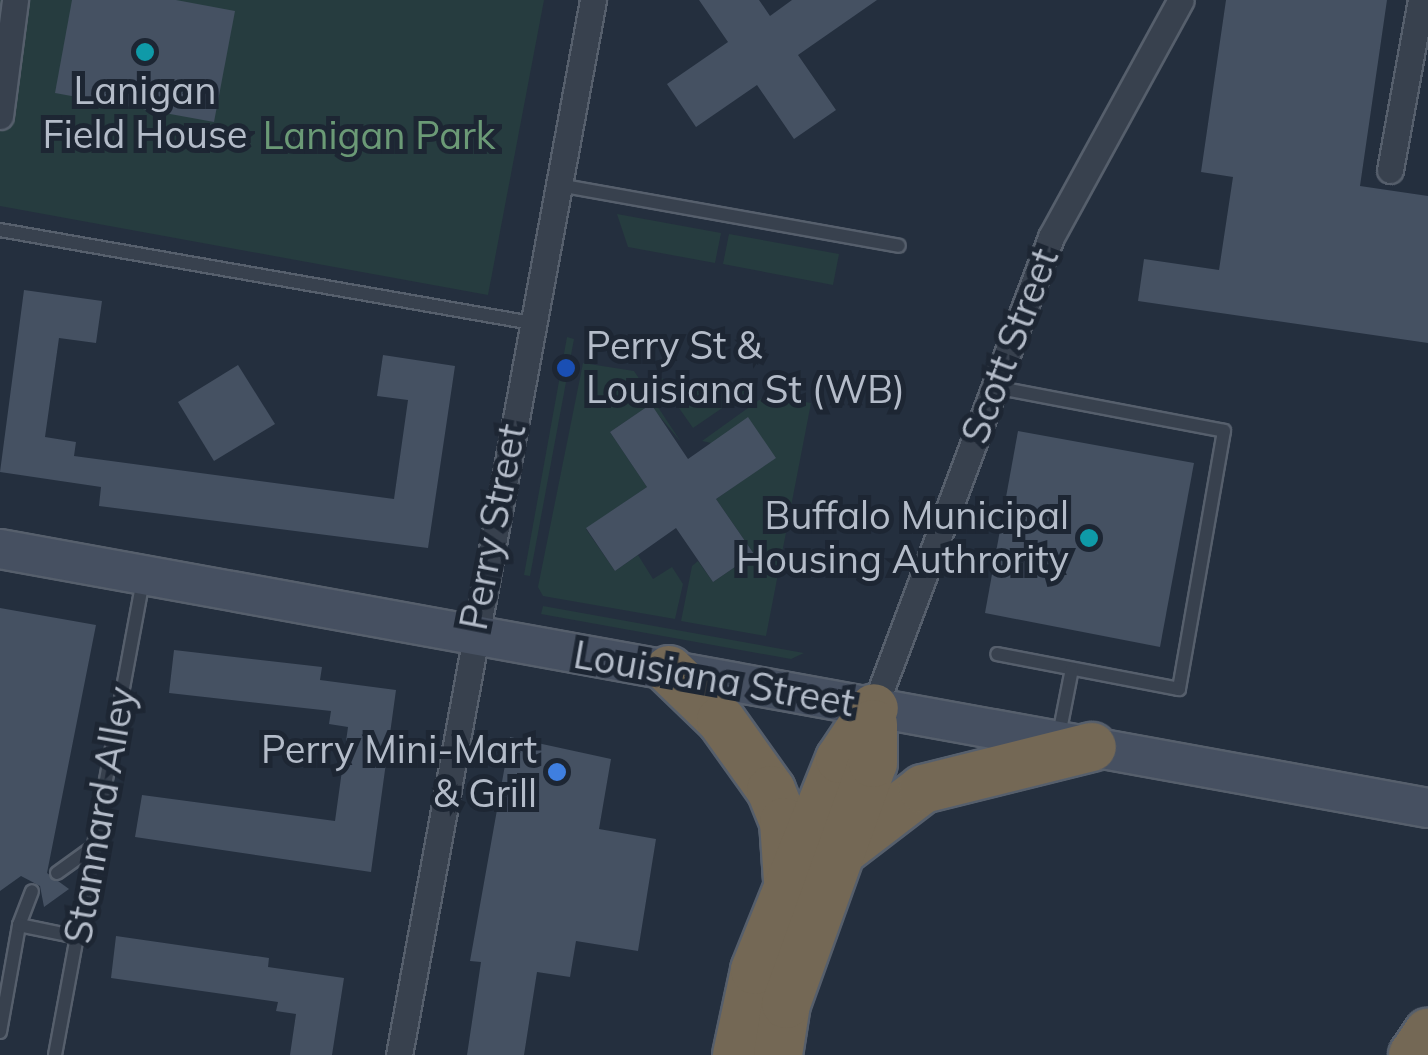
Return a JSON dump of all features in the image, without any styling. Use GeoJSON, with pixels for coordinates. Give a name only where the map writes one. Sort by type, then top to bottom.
{"type":"FeatureCollection","features":[{"type":"Feature","properties":{"kind":"highway"},"geometry":{"type":"LineString","coordinates":[[669,670],[721,720],[771,790],[784,822],[788,890]]}},
{"type":"Feature","properties":{"kind":"highway"},"geometry":{"type":"LineString","coordinates":[[778,1055],[786,1004],[872,764],[874,708]]}},
{"type":"Feature","properties":{"kind":"highway"},"geometry":{"type":"LineString","coordinates":[[737,1055],[755,970],[840,759],[874,708]]}},
{"type":"Feature","properties":{"kind":"highway"},"geometry":{"type":"LineString","coordinates":[[844,850],[884,813],[923,790],[975,771],[1075,744]]}},
{"type":"Feature","properties":{"kind":"highway"},"geometry":{"type":"LineString","coordinates":[[1412,1055],[1428,1033]]}},
{"type":"Feature","properties":{"kind":"street"},"geometry":{"type":"LineString","coordinates":[[0,116],[14,0]]}},
{"type":"Feature","properties":{"kind":"street","name":"Perry Street"},"geometry":{"type":"LineString","coordinates":[[399,1055],[472,636],[592,0]]}},
{"type":"Feature","properties":{"kind":"street","name":"Scott Street"},"geometry":{"type":"LineString","coordinates":[[874,708],[1051,237],[1181,0]]}},
{"type":"Feature","properties":{"kind":"street"},"geometry":{"type":"LineString","coordinates":[[1390,170],[1421,0]]}},
{"type":"Feature","properties":{"kind":"street","name":"Louisiana Street"},"geometry":{"type":"LineString","coordinates":[[0,548],[1428,808]]}},
{"type":"Feature","properties":{"kind":"lane"},"geometry":{"type":"LineString","coordinates":[[558,185],[899,246]]}},
{"type":"Feature","properties":{"kind":"lane"},"geometry":{"type":"LineString","coordinates":[[0,230],[532,323]]}},
{"type":"Feature","properties":{"kind":"lane"},"geometry":{"type":"LineString","coordinates":[[994,387],[1224,431],[1178,689],[997,654]]}},
{"type":"Feature","properties":{"kind":"lane","name":"Stannard Alley"},"geometry":{"type":"LineString","coordinates":[[56,1055],[144,575]]}},
{"type":"Feature","properties":{"kind":"lane"},"geometry":{"type":"LineString","coordinates":[[1072,669],[1075,744]]}},
{"type":"Feature","properties":{"kind":"lane"},"geometry":{"type":"LineString","coordinates":[[57,873],[94,847]]}},
{"type":"Feature","properties":{"kind":"lane"},"geometry":{"type":"LineString","coordinates":[[0,1032],[18,925],[32,891]]}},
{"type":"Feature","properties":{"kind":"lane"},"geometry":{"type":"LineString","coordinates":[[18,925],[77,937]]}},
{"type":"Feature","properties":{"kind":"green space","name":"Lanigan Park"},"geometry":{"type":"Polygon","coordinates":[[[0,0],[544,0],[488,295],[0,206],[0,0]]]}},
{"type":"Feature","properties":{"kind":"green space"},"geometry":{"type":"Polygon","coordinates":[[[617,214],[721,233],[715,263],[628,247],[617,214]]]}},
{"type":"Feature","properties":{"kind":"green space"},"geometry":{"type":"Polygon","coordinates":[[[729,234],[839,254],[833,285],[723,264],[729,234]]]}},
{"type":"Feature","properties":{"kind":"green space"},"geometry":{"type":"Polygon","coordinates":[[[567,337],[574,339],[530,576],[524,575],[567,337]]]}},
{"type":"Feature","properties":{"kind":"green space"},"geometry":{"type":"Polygon","coordinates":[[[583,363],[634,371],[681,442],[650,405],[610,432],[647,487],[586,529],[615,571],[638,555],[653,579],[672,567],[683,584],[675,619],[543,596],[538,587],[583,363]]]}},
{"type":"Feature","properties":{"kind":"green space"},"geometry":{"type":"Polygon","coordinates":[[[658,378],[747,391],[693,428],[658,378]]]}},
{"type":"Feature","properties":{"kind":"green space"},"geometry":{"type":"Polygon","coordinates":[[[766,395],[811,403],[766,636],[681,621],[692,566],[698,561],[713,582],[754,554],[716,499],[776,457],[702,441],[766,395]]]}},
{"type":"Feature","properties":{"kind":"green space"},"geometry":{"type":"Polygon","coordinates":[[[543,606],[804,653],[791,659],[541,614],[543,606]]]}},
{"type":"Feature","properties":{"kind":"building","name":"Lanigan Field House"},"geometry":{"type":"Polygon","coordinates":[[[72,0],[176,0],[235,11],[214,122],[55,93],[72,0]]]}},
{"type":"Feature","properties":{"kind":"building"},"geometry":{"type":"Polygon","coordinates":[[[699,0],[759,0],[770,16],[792,0],[877,0],[798,55],[836,110],[794,139],[757,85],[696,127],[667,84],[728,42],[699,0]]]}},
{"type":"Feature","properties":{"kind":"building"},"geometry":{"type":"Polygon","coordinates":[[[1226,0],[1387,0],[1360,186],[1428,196],[1428,343],[1138,301],[1144,259],[1219,270],[1233,177],[1201,172],[1226,0]]]}},
{"type":"Feature","properties":{"kind":"building"},"geometry":{"type":"Polygon","coordinates":[[[24,290],[102,301],[96,343],[59,338],[45,437],[76,442],[74,456],[394,499],[408,400],[377,396],[383,355],[455,366],[428,548],[99,506],[101,487],[0,472],[24,290]]]}},
{"type":"Feature","properties":{"kind":"building"},"geometry":{"type":"Polygon","coordinates":[[[238,365],[275,424],[214,461],[178,402],[238,365]]]}},
{"type":"Feature","properties":{"kind":"building"},"geometry":{"type":"Polygon","coordinates":[[[651,404],[688,459],[748,417],[776,458],[716,499],[754,554],[713,582],[676,528],[615,571],[586,528],[647,487],[610,432],[651,404]]]}},
{"type":"Feature","properties":{"kind":"building","name":"Buffalo Municipal Housing Authrority"},"geometry":{"type":"Polygon","coordinates":[[[1018,431],[1194,463],[1160,647],[985,613],[1018,431]]]}},
{"type":"Feature","properties":{"kind":"building"},"geometry":{"type":"Polygon","coordinates":[[[0,608],[96,625],[47,873],[69,889],[44,907],[40,886],[21,876],[0,891],[0,608]]]}},
{"type":"Feature","properties":{"kind":"building"},"geometry":{"type":"Polygon","coordinates":[[[174,650],[322,667],[320,680],[396,690],[371,872],[135,837],[142,795],[335,821],[348,727],[329,724],[331,711],[169,693],[174,650]]]}},
{"type":"Feature","properties":{"kind":"building"},"geometry":{"type":"Polygon","coordinates":[[[510,737],[611,759],[599,829],[656,839],[638,951],[576,941],[570,977],[537,972],[524,1055],[467,1055],[481,962],[470,961],[510,737]]]}},
{"type":"Feature","properties":{"kind":"building"},"geometry":{"type":"Polygon","coordinates":[[[116,936],[269,958],[268,967],[344,978],[332,1055],[290,1055],[296,1014],[276,1011],[278,1002],[111,978],[116,936]]]}},
{"type":"Feature","properties":{"kind":"place","name":"Lanigan Field House"},"geometry":{"type":"Point","coordinates":[145,52]}},
{"type":"Feature","properties":{"kind":"place","name":"Perry St & Louisiana St (WB)"},"geometry":{"type":"Point","coordinates":[566,368]}},
{"type":"Feature","properties":{"kind":"place","name":"Buffalo Municipal Housing Authrority"},"geometry":{"type":"Point","coordinates":[1089,538]}},
{"type":"Feature","properties":{"kind":"place","name":"Perry Mini-Mart & Grill"},"geometry":{"type":"Point","coordinates":[557,772]}}]}
